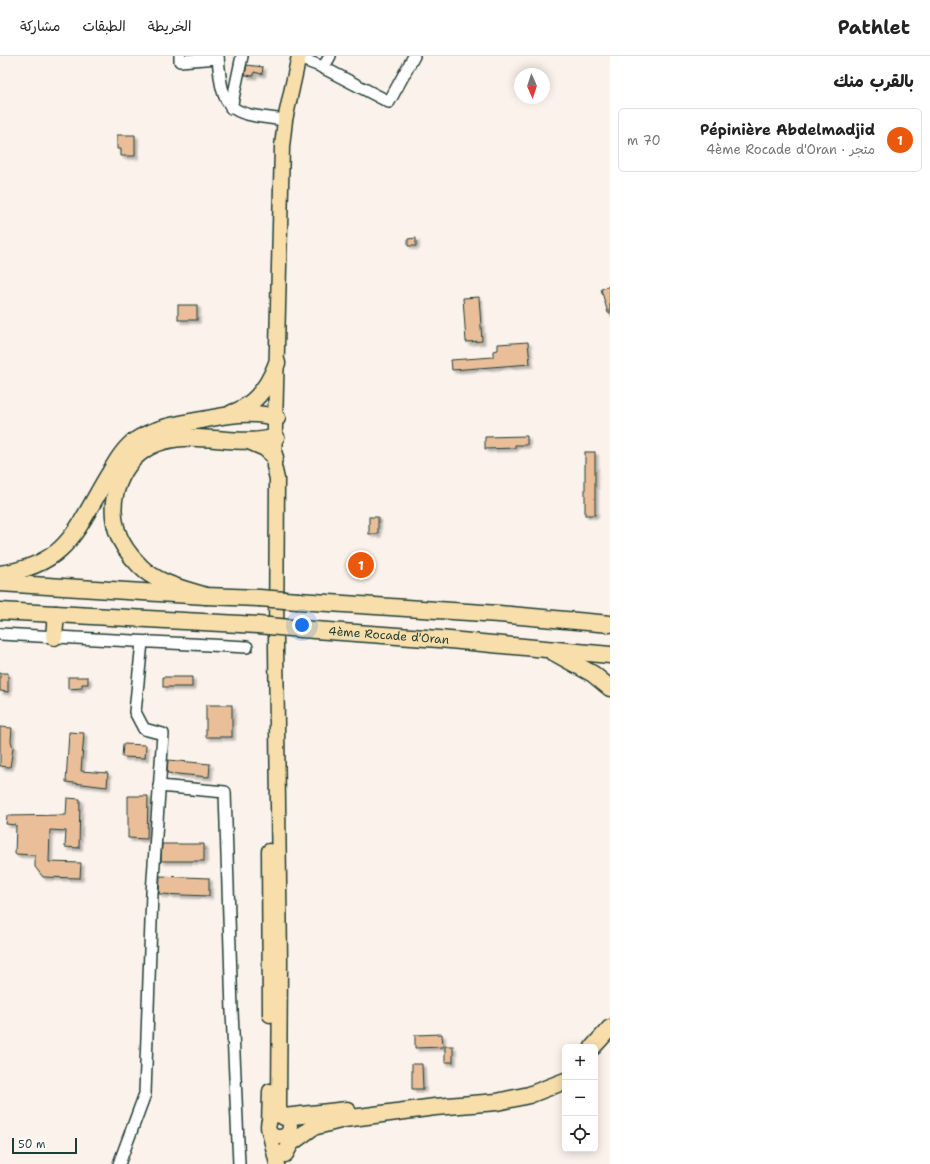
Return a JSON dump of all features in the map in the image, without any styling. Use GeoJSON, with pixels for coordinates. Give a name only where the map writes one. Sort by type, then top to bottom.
{"type":"FeatureCollection","features":[{"type":"Feature","properties":{"kind":"highway"},"geometry":{"type":"LineString","coordinates":[[0,574],[32,567],[49,559],[60,551],[80,524],[118,459],[132,443],[157,430],[224,416],[236,412],[258,397],[269,381],[277,363]]}},
{"type":"Feature","properties":{"kind":"highway"},"geometry":{"type":"LineString","coordinates":[[224,416],[261,414],[276,418]]}},
{"type":"Feature","properties":{"kind":"highway"},"geometry":{"type":"LineString","coordinates":[[206,596],[158,579],[140,567],[126,549],[117,531],[113,515],[114,496],[121,476],[128,464],[140,453],[154,444],[183,438],[249,442],[276,438]]}},
{"type":"Feature","properties":{"kind":"highway"},"geometry":{"type":"LineString","coordinates":[[249,442],[266,448],[275,461]]}},
{"type":"Feature","properties":{"kind":"highway"},"geometry":{"type":"LineString","coordinates":[[0,583],[499,614],[610,624]]}},
{"type":"Feature","properties":{"kind":"highway","name":"4ème Rocade d'Oran"},"geometry":{"type":"LineString","coordinates":[[0,611],[258,625],[546,648],[610,656]]}},
{"type":"Feature","properties":{"kind":"highway"},"geometry":{"type":"LineString","coordinates":[[54,637],[56,614]]}},
{"type":"Feature","properties":{"kind":"highway"},"geometry":{"type":"LineString","coordinates":[[546,648],[593,674],[610,688]]}},
{"type":"Feature","properties":{"kind":"highway"},"geometry":{"type":"LineString","coordinates":[[596,1044],[610,1028]]}},
{"type":"Feature","properties":{"kind":"highway"},"geometry":{"type":"LineString","coordinates":[[598,1056],[610,1044]]}},
{"type":"Feature","properties":{"kind":"highway"},"geometry":{"type":"LineString","coordinates":[[283,1117],[450,1099],[505,1091],[534,1084],[562,1070]]}},
{"type":"Feature","properties":{"kind":"highway"},"geometry":{"type":"LineString","coordinates":[[285,1135],[313,1126],[344,1119],[435,1107],[497,1102],[529,1095],[562,1082]]}},
{"type":"Feature","properties":{"kind":"highway"},"geometry":{"type":"LineString","coordinates":[[283,1161],[291,1143],[313,1126]]}},
{"type":"Feature","properties":{"kind":"main road"},"geometry":{"type":"LineString","coordinates":[[283,1161],[285,1135],[290,1125],[283,1117],[279,1106],[280,962],[276,648],[277,479],[275,461],[280,175],[285,120],[299,57]]}},
{"type":"Feature","properties":{"kind":"main road"},"geometry":{"type":"LineString","coordinates":[[275,461],[269,484],[266,641],[270,1087],[269,1128],[283,1161]]}},
{"type":"Feature","properties":{"kind":"main road"},"geometry":{"type":"LineString","coordinates":[[269,1128],[272,1118],[283,1117]]}},
{"type":"Feature","properties":{"kind":"main road"},"geometry":{"type":"LineString","coordinates":[[269,1128],[275,1136],[285,1135]]}},
{"type":"Feature","properties":{"kind":"street"},"geometry":{"type":"LineString","coordinates":[[180,56],[180,61],[218,57],[218,73],[222,92],[232,108],[247,115],[285,120]]}},
{"type":"Feature","properties":{"kind":"street"},"geometry":{"type":"LineString","coordinates":[[232,108],[242,56]]}},
{"type":"Feature","properties":{"kind":"street"},"geometry":{"type":"LineString","coordinates":[[323,68],[330,56]]}},
{"type":"Feature","properties":{"kind":"street"},"geometry":{"type":"LineString","coordinates":[[299,57],[389,102],[414,56]]}},
{"type":"Feature","properties":{"kind":"street"},"geometry":{"type":"LineString","coordinates":[[0,634],[247,648]]}},
{"type":"Feature","properties":{"kind":"street"},"geometry":{"type":"LineString","coordinates":[[119,1164],[145,1094],[152,893],[163,734],[144,729],[136,712],[142,642]]}},
{"type":"Feature","properties":{"kind":"street"},"geometry":{"type":"LineString","coordinates":[[159,786],[225,792],[230,965],[239,1164]]}},
{"type":"Feature","properties":{"kind":"building"},"geometry":{"type":"Polygon","coordinates":[[[247,65],[263,67],[262,74],[254,72],[254,76],[245,75],[247,65]]]}},
{"type":"Feature","properties":{"kind":"building"},"geometry":{"type":"Polygon","coordinates":[[[117,135],[135,135],[135,156],[121,156],[121,149],[117,149],[117,135]]]}},
{"type":"Feature","properties":{"kind":"building"},"geometry":{"type":"Polygon","coordinates":[[[416,238],[416,246],[408,246],[408,239],[416,238]]]}},
{"type":"Feature","properties":{"kind":"building"},"geometry":{"type":"Polygon","coordinates":[[[610,286],[610,313],[608,313],[601,289],[610,286]]]}},
{"type":"Feature","properties":{"kind":"building"},"geometry":{"type":"Polygon","coordinates":[[[479,297],[482,341],[466,342],[463,298],[479,297]]]}},
{"type":"Feature","properties":{"kind":"building"},"geometry":{"type":"Polygon","coordinates":[[[178,305],[197,305],[197,320],[178,320],[178,305]]]}},
{"type":"Feature","properties":{"kind":"building"},"geometry":{"type":"Polygon","coordinates":[[[528,342],[530,364],[452,370],[451,360],[493,357],[493,351],[498,350],[498,344],[528,342]]]}},
{"type":"Feature","properties":{"kind":"building"},"geometry":{"type":"Polygon","coordinates":[[[527,436],[527,445],[515,445],[515,448],[485,449],[485,437],[527,436]]]}},
{"type":"Feature","properties":{"kind":"building"},"geometry":{"type":"Polygon","coordinates":[[[585,452],[595,452],[595,515],[585,515],[585,452]]]}},
{"type":"Feature","properties":{"kind":"building"},"geometry":{"type":"Polygon","coordinates":[[[369,517],[378,517],[378,534],[369,534],[369,517]]]}},
{"type":"Feature","properties":{"kind":"building"},"geometry":{"type":"Polygon","coordinates":[[[0,673],[8,673],[8,692],[0,691],[0,673]]]}},
{"type":"Feature","properties":{"kind":"building"},"geometry":{"type":"Polygon","coordinates":[[[68,677],[88,677],[88,684],[82,684],[82,688],[68,689],[68,677]]]}},
{"type":"Feature","properties":{"kind":"building"},"geometry":{"type":"Polygon","coordinates":[[[163,677],[192,677],[192,687],[163,687],[163,677]]]}},
{"type":"Feature","properties":{"kind":"building"},"geometry":{"type":"Polygon","coordinates":[[[206,705],[232,705],[232,737],[206,737],[206,705]]]}},
{"type":"Feature","properties":{"kind":"building"},"geometry":{"type":"Polygon","coordinates":[[[0,727],[12,728],[11,741],[13,748],[10,767],[0,766],[0,727]]]}},
{"type":"Feature","properties":{"kind":"building"},"geometry":{"type":"Polygon","coordinates":[[[69,732],[84,733],[81,771],[108,773],[107,787],[66,782],[69,732]]]}},
{"type":"Feature","properties":{"kind":"building"},"geometry":{"type":"Polygon","coordinates":[[[123,744],[146,745],[145,758],[122,757],[123,744]]]}},
{"type":"Feature","properties":{"kind":"building"},"geometry":{"type":"Polygon","coordinates":[[[168,760],[210,764],[209,777],[167,773],[168,760]]]}},
{"type":"Feature","properties":{"kind":"building"},"geometry":{"type":"Polygon","coordinates":[[[128,796],[148,796],[147,839],[128,838],[128,796]]]}},
{"type":"Feature","properties":{"kind":"building"},"geometry":{"type":"Polygon","coordinates":[[[67,798],[80,799],[79,848],[65,847],[66,831],[50,830],[49,862],[81,863],[80,878],[43,877],[35,867],[35,855],[15,854],[16,825],[6,824],[7,816],[66,815],[67,798]]]}},
{"type":"Feature","properties":{"kind":"building"},"geometry":{"type":"Polygon","coordinates":[[[162,844],[204,844],[204,861],[161,861],[162,844]]]}},
{"type":"Feature","properties":{"kind":"building"},"geometry":{"type":"Polygon","coordinates":[[[160,876],[209,878],[209,896],[159,894],[160,876]]]}},
{"type":"Feature","properties":{"kind":"building"},"geometry":{"type":"Polygon","coordinates":[[[442,1034],[443,1047],[415,1048],[415,1035],[442,1034]]]}},
{"type":"Feature","properties":{"kind":"building"},"geometry":{"type":"Polygon","coordinates":[[[445,1046],[453,1046],[453,1062],[445,1062],[445,1046]]]}},
{"type":"Feature","properties":{"kind":"building"},"geometry":{"type":"Polygon","coordinates":[[[412,1064],[422,1064],[423,1089],[412,1089],[412,1064]]]}},
{"type":"Feature","properties":{"kind":"place","name":"Pépinière Abdelmadjid"},"geometry":{"type":"Point","coordinates":[361,565]}}]}
